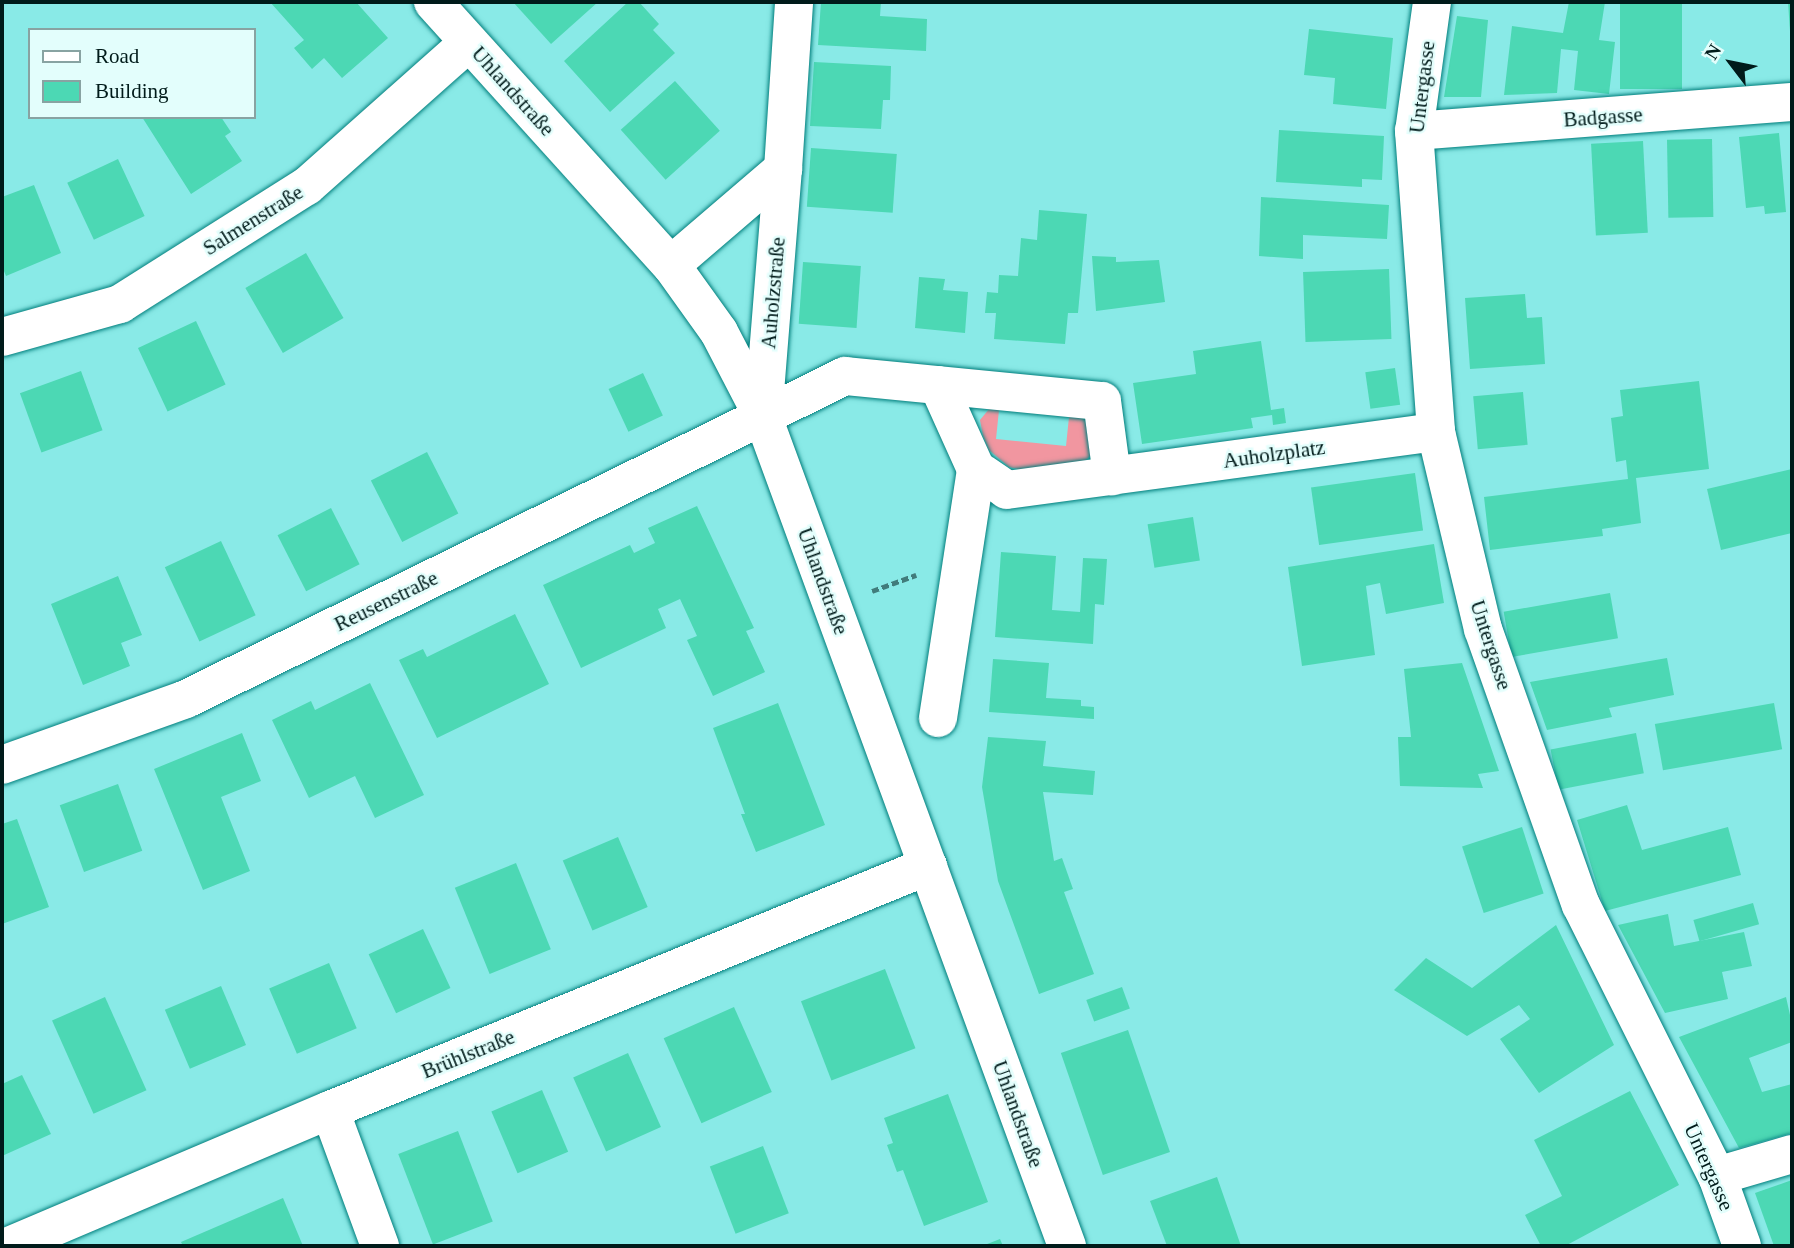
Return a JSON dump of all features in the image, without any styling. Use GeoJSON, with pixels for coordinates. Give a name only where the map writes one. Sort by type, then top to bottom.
{"type":"FeatureCollection","features":[{"type":"Feature","properties":{"kind":"street","name":"Uhlandstraße"},"geometry":{"type":"LineString","coordinates":[[433,2],[671,265],[719,332],[763,417],[1067,1246]]}},
{"type":"Feature","properties":{"kind":"street","name":"Auholzstraße"},"geometry":{"type":"LineString","coordinates":[[763,417],[794,2]]}},
{"type":"Feature","properties":{"kind":"street","name":"Untergasse"},"geometry":{"type":"LineString","coordinates":[[1432,2],[1414,131],[1436,432],[1483,629],[1581,905],[1717,1176],[1742,1246]]}},
{"type":"Feature","properties":{"kind":"street","name":"Salmenstraße"},"geometry":{"type":"LineString","coordinates":[[2,337],[120,304],[307,186],[468,43]]}},
{"type":"Feature","properties":{"kind":"street","name":"Badgasse"},"geometry":{"type":"LineString","coordinates":[[1414,131],[1792,102]]}},
{"type":"Feature","properties":{"kind":"street"},"geometry":{"type":"LineString","coordinates":[[671,265],[781,184]]}},
{"type":"Feature","properties":{"kind":"street"},"geometry":{"type":"LineString","coordinates":[[763,417],[845,376],[1102,401],[1112,476]]}},
{"type":"Feature","properties":{"kind":"street"},"geometry":{"type":"LineString","coordinates":[[938,385],[976,469],[938,718]]}},
{"type":"Feature","properties":{"kind":"street","name":"Reusenstraße"},"geometry":{"type":"LineString","coordinates":[[2,765],[186,699],[763,417]]}},
{"type":"Feature","properties":{"kind":"street","name":"Auholzplatz"},"geometry":{"type":"LineString","coordinates":[[976,469],[1007,490],[1436,432]]}},
{"type":"Feature","properties":{"kind":"street","name":"Brühlstraße"},"geometry":{"type":"LineString","coordinates":[[9,1246],[330,1110],[928,866]]}},
{"type":"Feature","properties":{"kind":"street"},"geometry":{"type":"LineString","coordinates":[[330,1110],[380,1246]]}},
{"type":"Feature","properties":{"kind":"street"},"geometry":{"type":"LineString","coordinates":[[1717,1176],[1792,1154]]}},
{"type":"Feature","properties":{"kind":"path"},"geometry":{"type":"LineString","coordinates":[[832,606],[963,558]]}},
{"type":"Feature","properties":{"kind":"shaded area"},"geometry":{"type":"Polygon","coordinates":[[[989,409],[999,410],[996,439],[1066,446],[1069,417],[1084,416],[1091,421],[1092,454],[1082,464],[1026,471],[1009,467],[989,450],[983,436],[980,420],[989,409]]]}},
{"type":"Feature","properties":{"kind":"building"},"geometry":{"type":"Polygon","coordinates":[[[270,2],[356,2],[388,38],[342,78],[324,58],[312,69],[294,48],[304,40],[270,2]]]}},
{"type":"Feature","properties":{"kind":"building"},"geometry":{"type":"Polygon","coordinates":[[[513,2],[598,2],[551,44],[513,2]]]}},
{"type":"Feature","properties":{"kind":"building"},"geometry":{"type":"Polygon","coordinates":[[[628,2],[639,2],[659,24],[653,30],[675,53],[610,112],[564,61],[628,2]]]}},
{"type":"Feature","properties":{"kind":"building"},"geometry":{"type":"Polygon","coordinates":[[[821,2],[881,2],[880,16],[927,19],[926,51],[818,45],[821,2]]]}},
{"type":"Feature","properties":{"kind":"building"},"geometry":{"type":"Polygon","coordinates":[[[1569,2],[1605,2],[1599,40],[1615,42],[1609,94],[1574,90],[1578,51],[1561,49],[1557,93],[1504,95],[1512,26],[1563,33],[1569,2]]]}},
{"type":"Feature","properties":{"kind":"building"},"geometry":{"type":"Polygon","coordinates":[[[1620,2],[1682,2],[1682,89],[1620,89],[1620,2]]]}},
{"type":"Feature","properties":{"kind":"building"},"geometry":{"type":"Polygon","coordinates":[[[1788,2],[1792,2],[1792,31],[1790,31],[1788,2]]]}},
{"type":"Feature","properties":{"kind":"building"},"geometry":{"type":"Polygon","coordinates":[[[1457,16],[1488,20],[1481,97],[1444,97],[1457,16]]]}},
{"type":"Feature","properties":{"kind":"building"},"geometry":{"type":"Polygon","coordinates":[[[1309,29],[1393,38],[1386,109],[1333,104],[1335,78],[1304,75],[1309,29]]]}},
{"type":"Feature","properties":{"kind":"building"},"geometry":{"type":"Polygon","coordinates":[[[814,62],[891,66],[890,100],[883,100],[881,129],[810,126],[814,62]]]}},
{"type":"Feature","properties":{"kind":"building"},"geometry":{"type":"Polygon","coordinates":[[[675,81],[720,131],[666,180],[621,130],[675,81]]]}},
{"type":"Feature","properties":{"kind":"building"},"geometry":{"type":"Polygon","coordinates":[[[143,119],[222,119],[231,132],[225,136],[242,161],[191,194],[143,119]]]}},
{"type":"Feature","properties":{"kind":"building"},"geometry":{"type":"Polygon","coordinates":[[[1279,130],[1384,136],[1382,180],[1362,179],[1362,187],[1276,182],[1279,130]]]}},
{"type":"Feature","properties":{"kind":"building"},"geometry":{"type":"Polygon","coordinates":[[[1779,133],[1786,212],[1765,214],[1764,206],[1746,208],[1739,137],[1779,133]]]}},
{"type":"Feature","properties":{"kind":"building"},"geometry":{"type":"Polygon","coordinates":[[[1712,139],[1713,217],[1668,218],[1667,140],[1712,139]]]}},
{"type":"Feature","properties":{"kind":"building"},"geometry":{"type":"Polygon","coordinates":[[[1643,141],[1648,233],[1596,236],[1591,144],[1643,141]]]}},
{"type":"Feature","properties":{"kind":"building"},"geometry":{"type":"Polygon","coordinates":[[[811,148],[897,154],[893,213],[807,207],[811,148]]]}},
{"type":"Feature","properties":{"kind":"building"},"geometry":{"type":"Polygon","coordinates":[[[118,159],[145,216],[94,240],[67,183],[118,159]]]}},
{"type":"Feature","properties":{"kind":"building"},"geometry":{"type":"Polygon","coordinates":[[[34,185],[61,253],[6,276],[2,266],[2,197],[34,185]]]}},
{"type":"Feature","properties":{"kind":"building"},"geometry":{"type":"Polygon","coordinates":[[[1261,197],[1389,205],[1387,239],[1303,235],[1303,259],[1259,256],[1261,197]]]}},
{"type":"Feature","properties":{"kind":"building"},"geometry":{"type":"Polygon","coordinates":[[[1039,210],[1087,214],[1078,313],[1068,313],[1065,344],[994,339],[996,313],[985,313],[987,292],[998,293],[999,275],[1018,276],[1021,238],[1037,240],[1039,210]]]}},
{"type":"Feature","properties":{"kind":"building"},"geometry":{"type":"Polygon","coordinates":[[[306,253],[344,318],[283,353],[245,288],[306,253]]]}},
{"type":"Feature","properties":{"kind":"building"},"geometry":{"type":"Polygon","coordinates":[[[1092,256],[1116,257],[1116,262],[1159,260],[1165,302],[1096,311],[1092,256]]]}},
{"type":"Feature","properties":{"kind":"building"},"geometry":{"type":"Polygon","coordinates":[[[803,262],[861,266],[857,328],[799,324],[803,262]]]}},
{"type":"Feature","properties":{"kind":"building"},"geometry":{"type":"Polygon","coordinates":[[[1389,269],[1391,339],[1305,342],[1303,272],[1389,269]]]}},
{"type":"Feature","properties":{"kind":"building"},"geometry":{"type":"Polygon","coordinates":[[[919,277],[945,279],[943,290],[968,292],[965,333],[915,328],[919,277]]]}},
{"type":"Feature","properties":{"kind":"building"},"geometry":{"type":"Polygon","coordinates":[[[1525,294],[1527,318],[1542,317],[1545,364],[1470,369],[1465,298],[1525,294]]]}},
{"type":"Feature","properties":{"kind":"building"},"geometry":{"type":"Polygon","coordinates":[[[196,321],[226,384],[168,411],[138,348],[196,321]]]}},
{"type":"Feature","properties":{"kind":"building"},"geometry":{"type":"Polygon","coordinates":[[[1261,341],[1271,410],[1284,408],[1286,423],[1273,425],[1272,415],[1251,418],[1253,428],[1142,444],[1133,383],[1196,374],[1193,351],[1261,341]]]}},
{"type":"Feature","properties":{"kind":"building"},"geometry":{"type":"Polygon","coordinates":[[[1395,368],[1400,405],[1370,409],[1365,372],[1395,368]]]}},
{"type":"Feature","properties":{"kind":"building"},"geometry":{"type":"Polygon","coordinates":[[[81,371],[103,430],[41,452],[20,393],[81,371]]]}},
{"type":"Feature","properties":{"kind":"building"},"geometry":{"type":"Polygon","coordinates":[[[643,373],[663,416],[628,432],[609,389],[643,373]]]}},
{"type":"Feature","properties":{"kind":"building"},"geometry":{"type":"Polygon","coordinates":[[[1699,381],[1709,469],[1636,478],[1641,523],[1602,529],[1603,536],[1490,550],[1484,497],[1628,479],[1626,460],[1616,462],[1611,418],[1623,416],[1620,390],[1699,381]]]}},
{"type":"Feature","properties":{"kind":"building"},"geometry":{"type":"Polygon","coordinates":[[[1523,392],[1528,445],[1478,449],[1473,396],[1523,392]]]}},
{"type":"Feature","properties":{"kind":"building"},"geometry":{"type":"Polygon","coordinates":[[[427,452],[458,513],[402,542],[371,481],[427,452]]]}},
{"type":"Feature","properties":{"kind":"building"},"geometry":{"type":"Polygon","coordinates":[[[1792,469],[1792,533],[1721,550],[1707,489],[1792,469]]]}},
{"type":"Feature","properties":{"kind":"building"},"geometry":{"type":"Polygon","coordinates":[[[1415,473],[1423,530],[1319,545],[1311,488],[1415,473]]]}},
{"type":"Feature","properties":{"kind":"building"},"geometry":{"type":"Polygon","coordinates":[[[697,506],[754,628],[746,631],[765,672],[713,696],[687,640],[697,636],[680,599],[658,609],[666,628],[581,668],[543,585],[630,545],[634,553],[655,543],[648,528],[697,506]]]}},
{"type":"Feature","properties":{"kind":"building"},"geometry":{"type":"Polygon","coordinates":[[[331,508],[360,564],[306,591],[278,535],[331,508]]]}},
{"type":"Feature","properties":{"kind":"building"},"geometry":{"type":"Polygon","coordinates":[[[1193,517],[1200,560],[1154,568],[1148,524],[1193,517]]]}},
{"type":"Feature","properties":{"kind":"building"},"geometry":{"type":"Polygon","coordinates":[[[221,541],[256,615],[199,642],[165,567],[221,541]]]}},
{"type":"Feature","properties":{"kind":"building"},"geometry":{"type":"Polygon","coordinates":[[[1434,544],[1444,603],[1386,614],[1380,583],[1366,586],[1375,655],[1302,666],[1288,567],[1434,544]]]}},
{"type":"Feature","properties":{"kind":"building"},"geometry":{"type":"Polygon","coordinates":[[[1001,552],[1056,556],[1052,610],[1080,612],[1083,558],[1107,559],[1104,605],[1095,604],[1093,644],[995,637],[1001,552]]]}},
{"type":"Feature","properties":{"kind":"building"},"geometry":{"type":"Polygon","coordinates":[[[118,576],[142,635],[121,643],[130,666],[83,685],[51,604],[118,576]]]}},
{"type":"Feature","properties":{"kind":"building"},"geometry":{"type":"Polygon","coordinates":[[[1610,593],[1618,638],[1512,657],[1504,612],[1610,593]]]}},
{"type":"Feature","properties":{"kind":"building"},"geometry":{"type":"Polygon","coordinates":[[[515,614],[549,684],[437,738],[399,660],[423,649],[427,657],[515,614]]]}},
{"type":"Feature","properties":{"kind":"building"},"geometry":{"type":"Polygon","coordinates":[[[1667,658],[1674,695],[1609,708],[1612,717],[1547,730],[1530,682],[1667,658]]]}},
{"type":"Feature","properties":{"kind":"building"},"geometry":{"type":"Polygon","coordinates":[[[993,659],[1049,663],[1046,698],[1081,700],[1081,706],[1094,707],[1094,719],[989,712],[993,659]]]}},
{"type":"Feature","properties":{"kind":"building"},"geometry":{"type":"Polygon","coordinates":[[[1462,663],[1499,771],[1478,774],[1483,788],[1400,786],[1398,737],[1411,737],[1404,669],[1462,663]]]}},
{"type":"Feature","properties":{"kind":"building"},"geometry":{"type":"Polygon","coordinates":[[[370,683],[424,795],[375,818],[355,776],[309,798],[272,720],[311,701],[315,710],[370,683]]]}},
{"type":"Feature","properties":{"kind":"building"},"geometry":{"type":"Polygon","coordinates":[[[778,703],[825,825],[756,852],[713,728],[778,703]]]}},
{"type":"Feature","properties":{"kind":"building"},"geometry":{"type":"Polygon","coordinates":[[[1774,703],[1782,749],[1663,770],[1655,724],[1774,703]]]}},
{"type":"Feature","properties":{"kind":"building"},"geometry":{"type":"Polygon","coordinates":[[[242,733],[261,781],[221,797],[250,871],[203,890],[154,769],[242,733]]]}},
{"type":"Feature","properties":{"kind":"building"},"geometry":{"type":"Polygon","coordinates":[[[1636,733],[1644,773],[1558,790],[1551,750],[1636,733]]]}},
{"type":"Feature","properties":{"kind":"building"},"geometry":{"type":"Polygon","coordinates":[[[988,737],[1046,741],[1043,766],[1095,771],[1093,795],[1043,792],[1054,861],[1062,858],[1073,889],[1064,892],[1094,974],[1039,994],[998,881],[982,787],[988,737]]]}},
{"type":"Feature","properties":{"kind":"building"},"geometry":{"type":"Polygon","coordinates":[[[118,784],[142,851],[84,872],[60,805],[118,784]]]}},
{"type":"Feature","properties":{"kind":"building"},"geometry":{"type":"Polygon","coordinates":[[[1627,805],[1642,850],[1728,827],[1741,875],[1605,911],[1577,820],[1627,805]]]}},
{"type":"Feature","properties":{"kind":"building"},"geometry":{"type":"Polygon","coordinates":[[[17,819],[49,907],[2,924],[2,824],[17,819]]]}},
{"type":"Feature","properties":{"kind":"building"},"geometry":{"type":"Polygon","coordinates":[[[1522,827],[1544,894],[1484,913],[1462,846],[1522,827]]]}},
{"type":"Feature","properties":{"kind":"building"},"geometry":{"type":"Polygon","coordinates":[[[618,837],[648,907],[592,930],[563,860],[618,837]]]}},
{"type":"Feature","properties":{"kind":"building"},"geometry":{"type":"Polygon","coordinates":[[[516,863],[551,949],[490,974],[455,888],[516,863]]]}},
{"type":"Feature","properties":{"kind":"building"},"geometry":{"type":"Polygon","coordinates":[[[1753,903],[1759,924],[1699,941],[1693,920],[1753,903]]]}},
{"type":"Feature","properties":{"kind":"building"},"geometry":{"type":"Polygon","coordinates":[[[1668,914],[1674,946],[1744,932],[1752,966],[1722,972],[1728,999],[1665,1013],[1618,925],[1668,914]]]}},
{"type":"Feature","properties":{"kind":"building"},"geometry":{"type":"Polygon","coordinates":[[[1556,925],[1614,1045],[1539,1093],[1500,1039],[1530,1019],[1519,1005],[1467,1036],[1394,990],[1426,958],[1472,988],[1556,925]]]}},
{"type":"Feature","properties":{"kind":"building"},"geometry":{"type":"Polygon","coordinates":[[[423,929],[450,988],[396,1013],[369,954],[423,929]]]}},
{"type":"Feature","properties":{"kind":"building"},"geometry":{"type":"Polygon","coordinates":[[[329,963],[357,1028],[297,1054],[269,988],[329,963]]]}},
{"type":"Feature","properties":{"kind":"building"},"geometry":{"type":"Polygon","coordinates":[[[885,969],[915,1048],[831,1081],[801,1001],[885,969]]]}},
{"type":"Feature","properties":{"kind":"building"},"geometry":{"type":"Polygon","coordinates":[[[221,986],[246,1045],[190,1069],[165,1010],[221,986]]]}},
{"type":"Feature","properties":{"kind":"building"},"geometry":{"type":"Polygon","coordinates":[[[1122,987],[1130,1009],[1094,1022],[1086,1000],[1122,987]]]}},
{"type":"Feature","properties":{"kind":"building"},"geometry":{"type":"Polygon","coordinates":[[[105,997],[146,1090],[94,1114],[52,1021],[105,997]]]}},
{"type":"Feature","properties":{"kind":"building"},"geometry":{"type":"Polygon","coordinates":[[[1786,997],[1792,1015],[1792,1042],[1749,1058],[1762,1092],[1792,1084],[1792,1133],[1739,1148],[1679,1037],[1786,997]]]}},
{"type":"Feature","properties":{"kind":"building"},"geometry":{"type":"Polygon","coordinates":[[[734,1007],[772,1092],[701,1123],[664,1038],[734,1007]]]}},
{"type":"Feature","properties":{"kind":"building"},"geometry":{"type":"Polygon","coordinates":[[[1128,1030],[1170,1152],[1103,1175],[1061,1053],[1128,1030]]]}},
{"type":"Feature","properties":{"kind":"building"},"geometry":{"type":"Polygon","coordinates":[[[628,1053],[661,1127],[606,1151],[573,1077],[628,1053]]]}},
{"type":"Feature","properties":{"kind":"building"},"geometry":{"type":"Polygon","coordinates":[[[22,1075],[51,1134],[2,1156],[2,1084],[22,1075]]]}},
{"type":"Feature","properties":{"kind":"building"},"geometry":{"type":"Polygon","coordinates":[[[542,1090],[568,1152],[518,1173],[491,1111],[542,1090]]]}},
{"type":"Feature","properties":{"kind":"building"},"geometry":{"type":"Polygon","coordinates":[[[1630,1091],[1679,1185],[1565,1246],[1541,1246],[1525,1215],[1562,1196],[1534,1140],[1630,1091]]]}},
{"type":"Feature","properties":{"kind":"building"},"geometry":{"type":"Polygon","coordinates":[[[948,1094],[988,1202],[924,1226],[903,1170],[897,1172],[887,1145],[893,1143],[884,1118],[948,1094]]]}},
{"type":"Feature","properties":{"kind":"building"},"geometry":{"type":"Polygon","coordinates":[[[458,1131],[493,1222],[433,1244],[398,1154],[458,1131]]]}},
{"type":"Feature","properties":{"kind":"building"},"geometry":{"type":"Polygon","coordinates":[[[763,1146],[789,1213],[736,1234],[710,1166],[763,1146]]]}},
{"type":"Feature","properties":{"kind":"building"},"geometry":{"type":"Polygon","coordinates":[[[1217,1177],[1241,1246],[1167,1246],[1150,1201],[1217,1177]]]}},
{"type":"Feature","properties":{"kind":"building"},"geometry":{"type":"Polygon","coordinates":[[[1792,1180],[1792,1246],[1774,1246],[1755,1193],[1792,1180]]]}},
{"type":"Feature","properties":{"kind":"building"},"geometry":{"type":"Polygon","coordinates":[[[283,1198],[303,1246],[183,1246],[181,1242],[283,1198]]]}},
{"type":"Feature","properties":{"kind":"building"},"geometry":{"type":"Polygon","coordinates":[[[1000,1239],[1003,1246],[982,1246],[1000,1239]]]}}]}
